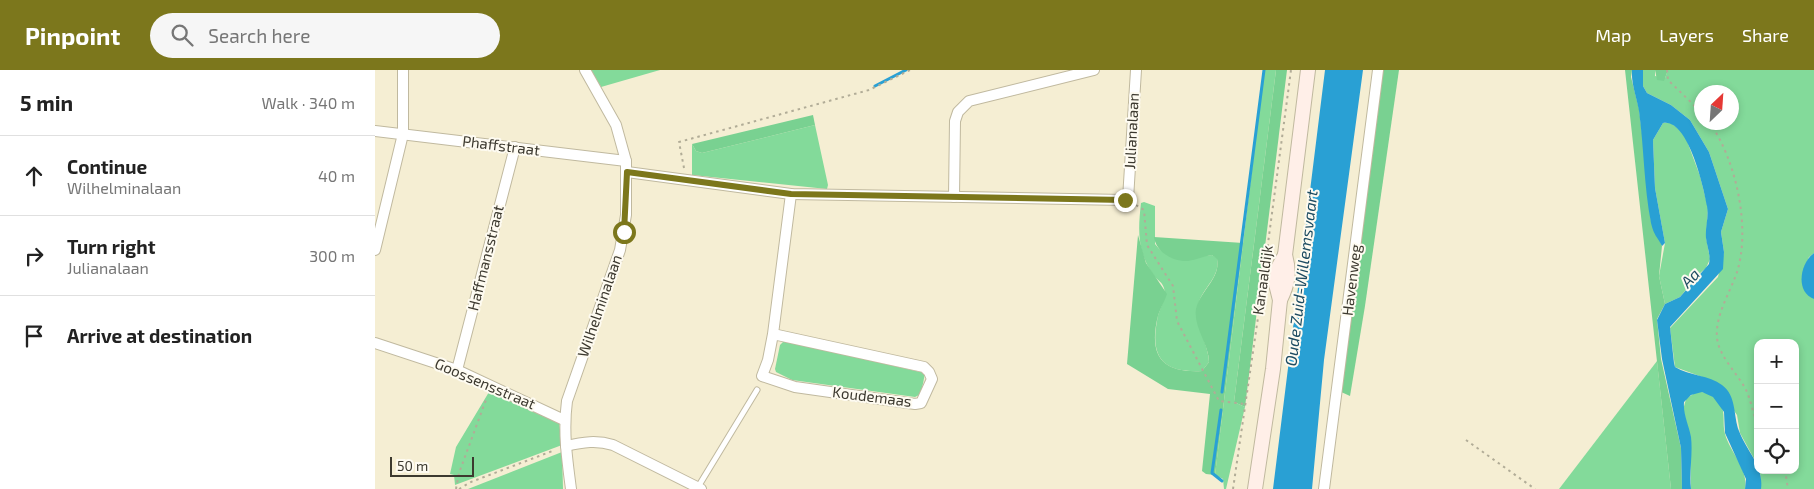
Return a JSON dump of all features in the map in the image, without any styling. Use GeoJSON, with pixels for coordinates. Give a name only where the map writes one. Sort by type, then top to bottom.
{"type":"FeatureCollection","features":[{"type":"Feature","properties":{"kind":"main road","name":"Kanaaldijk"},"geometry":{"type":"LineString","coordinates":[[1255,489],[1273,369],[1280,300],[1287,285],[1289,269],[1285,255],[1308,70]]}},
{"type":"Feature","properties":{"kind":"street"},"geometry":{"type":"LineString","coordinates":[[375,250],[403,134],[403,70]]}},
{"type":"Feature","properties":{"kind":"street","name":"Wilhelminalaan"},"geometry":{"type":"LineString","coordinates":[[571,489],[566,446],[565,420],[567,401],[620,250],[626,215],[626,161],[616,124],[585,70]]}},
{"type":"Feature","properties":{"kind":"street"},"geometry":{"type":"LineString","coordinates":[[955,197],[955,121],[958,112],[969,101],[1094,70]]}},
{"type":"Feature","properties":{"kind":"street","name":"Julianalaan"},"geometry":{"type":"LineString","coordinates":[[1128,199],[1136,70]]}},
{"type":"Feature","properties":{"kind":"street","name":"Havenweg"},"geometry":{"type":"LineString","coordinates":[[1324,489],[1378,70]]}},
{"type":"Feature","properties":{"kind":"street","name":"Phaffstraat"},"geometry":{"type":"LineString","coordinates":[[375,131],[626,161]]}},
{"type":"Feature","properties":{"kind":"street","name":"Haffmansstraat"},"geometry":{"type":"LineString","coordinates":[[457,370],[515,147]]}},
{"type":"Feature","properties":{"kind":"street"},"geometry":{"type":"LineString","coordinates":[[627,172],[791,194],[1128,199]]}},
{"type":"Feature","properties":{"kind":"street","name":"Koudemaas"},"geometry":{"type":"LineString","coordinates":[[773,334],[924,367],[932,379],[921,403],[915,404],[795,387],[762,376],[768,360],[773,334],[791,194]]}},
{"type":"Feature","properties":{"kind":"street","name":"Goossensstraat"},"geometry":{"type":"LineString","coordinates":[[375,343],[457,370],[565,420]]}},
{"type":"Feature","properties":{"kind":"street"},"geometry":{"type":"LineString","coordinates":[[566,446],[593,442],[613,445],[700,488]]}},
{"type":"Feature","properties":{"kind":"lane"},"geometry":{"type":"LineString","coordinates":[[700,488],[757,390]]}},
{"type":"Feature","properties":{"kind":"path"},"geometry":{"type":"LineString","coordinates":[[687,180],[679,142],[869,90],[909,70]]}},
{"type":"Feature","properties":{"kind":"path","name":"Kanaaldijk"},"geometry":{"type":"LineString","coordinates":[[1265,266],[1291,70]]}},
{"type":"Feature","properties":{"kind":"path"},"geometry":{"type":"LineString","coordinates":[[1667,70],[1668,80],[1694,105]]}},
{"type":"Feature","properties":{"kind":"path"},"geometry":{"type":"LineString","coordinates":[[1713,130],[1731,166],[1736,182],[1741,213],[1739,260],[1722,311],[1717,337],[1723,355],[1746,389],[1754,412]]}},
{"type":"Feature","properties":{"kind":"path"},"geometry":{"type":"LineString","coordinates":[[1128,199],[1144,210],[1147,245],[1173,286],[1177,321],[1219,401],[1246,404]]}},
{"type":"Feature","properties":{"kind":"path","name":"Kanaaldijk"},"geometry":{"type":"LineString","coordinates":[[1233,489],[1263,276]]}},
{"type":"Feature","properties":{"kind":"path"},"geometry":{"type":"LineString","coordinates":[[457,489],[459,473],[492,385]]}},
{"type":"Feature","properties":{"kind":"path"},"geometry":{"type":"LineString","coordinates":[[1466,440],[1535,489]]}},
{"type":"Feature","properties":{"kind":"path"},"geometry":{"type":"LineString","coordinates":[[457,489],[566,446]]}},
{"type":"Feature","properties":{"kind":"path"},"geometry":{"type":"LineString","coordinates":[[1785,474],[1787,489]]}},
{"type":"Feature","properties":{"kind":"green space"},"geometry":{"type":"Polygon","coordinates":[[[591,70],[660,70],[601,87],[591,70]]]}},
{"type":"Feature","properties":{"kind":"green space"},"geometry":{"type":"Polygon","coordinates":[[[1264,70],[1276,70],[1234,402],[1245,407],[1226,489],[1224,489],[1223,479],[1215,475],[1264,70]]]}},
{"type":"Feature","properties":{"kind":"green space"},"geometry":{"type":"Polygon","coordinates":[[[1276,70],[1287,70],[1245,407],[1234,402],[1276,70]]]}},
{"type":"Feature","properties":{"kind":"green space"},"geometry":{"type":"Polygon","coordinates":[[[1380,70],[1399,70],[1350,396],[1339,391],[1380,70]]]}},
{"type":"Feature","properties":{"kind":"green space"},"geometry":{"type":"Polygon","coordinates":[[[1625,70],[1632,70],[1631,77],[1639,109],[1651,221],[1662,246],[1659,276],[1665,304],[1657,319],[1661,359],[1681,448],[1682,489],[1671,489],[1625,70]]]}},
{"type":"Feature","properties":{"kind":"green space"},"geometry":{"type":"Polygon","coordinates":[[[1643,70],[1655,70],[1655,76],[1665,78],[1668,70],[1814,70],[1814,253],[1809,257],[1804,269],[1814,299],[1814,489],[1761,489],[1760,474],[1799,474],[1799,339],[1754,339],[1754,459],[1740,433],[1737,415],[1713,381],[1675,367],[1670,328],[1718,277],[1724,252],[1721,232],[1728,209],[1709,152],[1696,130],[1739,130],[1739,85],[1694,85],[1694,127],[1690,120],[1671,105],[1647,93],[1643,86],[1643,70]]]}},
{"type":"Feature","properties":{"kind":"green space"},"geometry":{"type":"Polygon","coordinates":[[[1655,70],[1668,70],[1664,81],[1657,80],[1655,70]]]}},
{"type":"Feature","properties":{"kind":"green space"},"geometry":{"type":"Polygon","coordinates":[[[813,115],[815,125],[702,153],[696,151],[692,144],[813,115]]]}},
{"type":"Feature","properties":{"kind":"green space"},"geometry":{"type":"Polygon","coordinates":[[[1663,123],[1671,123],[1682,132],[1700,176],[1708,208],[1706,237],[1710,259],[1706,268],[1680,297],[1665,304],[1659,276],[1665,243],[1655,188],[1653,140],[1663,123]]]}},
{"type":"Feature","properties":{"kind":"green space"},"geometry":{"type":"Polygon","coordinates":[[[815,125],[828,185],[827,189],[692,175],[692,144],[696,151],[702,153],[815,125]]]}},
{"type":"Feature","properties":{"kind":"green space"},"geometry":{"type":"Polygon","coordinates":[[[1144,202],[1155,206],[1155,244],[1167,255],[1181,258],[1212,255],[1217,258],[1214,277],[1200,299],[1197,312],[1199,327],[1209,362],[1202,371],[1189,371],[1169,366],[1158,354],[1155,334],[1165,293],[1162,284],[1153,275],[1147,264],[1141,248],[1139,222],[1141,203],[1144,202]]]}},
{"type":"Feature","properties":{"kind":"green space"},"geometry":{"type":"Polygon","coordinates":[[[1138,235],[1146,263],[1167,294],[1159,313],[1155,333],[1155,344],[1158,353],[1169,366],[1189,371],[1202,371],[1209,362],[1207,349],[1197,322],[1196,309],[1198,302],[1216,272],[1217,259],[1212,255],[1188,261],[1171,258],[1158,247],[1154,237],[1243,243],[1215,475],[1206,474],[1202,471],[1210,394],[1168,389],[1127,364],[1138,235]]]}},
{"type":"Feature","properties":{"kind":"green space"},"geometry":{"type":"Polygon","coordinates":[[[784,341],[925,373],[921,394],[915,397],[792,380],[776,372],[775,369],[780,345],[784,341]]]}},
{"type":"Feature","properties":{"kind":"green space"},"geometry":{"type":"Polygon","coordinates":[[[1657,361],[1671,489],[1559,489],[1657,361]]]}},
{"type":"Feature","properties":{"kind":"green space"},"geometry":{"type":"Polygon","coordinates":[[[492,387],[559,422],[562,445],[455,485],[454,475],[450,474],[456,447],[492,387]]]}},
{"type":"Feature","properties":{"kind":"green space"},"geometry":{"type":"Polygon","coordinates":[[[1696,392],[1709,394],[1720,403],[1723,411],[1727,441],[1742,468],[1745,489],[1691,489],[1690,436],[1683,410],[1686,399],[1696,392]]]}},
{"type":"Feature","properties":{"kind":"green space"},"geometry":{"type":"Polygon","coordinates":[[[562,452],[563,489],[468,489],[562,452]]]}},
{"type":"Feature","properties":{"kind":"water","name":"Oude Zuid-Willemsvaart"},"geometry":{"type":"Polygon","coordinates":[[[1325,70],[1363,70],[1324,360],[1312,489],[1273,489],[1325,70]]]}},
{"type":"Feature","properties":{"kind":"water"},"geometry":{"type":"Polygon","coordinates":[[[1632,70],[1643,70],[1643,86],[1647,93],[1671,105],[1690,120],[1694,130],[1696,130],[1709,152],[1728,209],[1721,232],[1724,252],[1723,269],[1670,327],[1674,363],[1675,367],[1711,379],[1727,390],[1732,400],[1742,439],[1754,459],[1754,474],[1760,474],[1761,489],[1745,489],[1746,479],[1725,433],[1724,412],[1713,397],[1702,392],[1691,395],[1684,402],[1692,450],[1691,489],[1682,489],[1681,448],[1662,359],[1657,320],[1665,304],[1680,297],[1709,264],[1706,241],[1707,210],[1698,171],[1687,142],[1680,131],[1672,124],[1663,123],[1653,140],[1655,188],[1665,243],[1662,246],[1654,233],[1651,223],[1639,111],[1632,70]]]}},
{"type":"Feature","properties":{"kind":"water"},"geometry":{"type":"Polygon","coordinates":[[[1814,253],[1814,299],[1804,290],[1802,277],[1805,263],[1814,253]]]}},
{"type":"Feature","properties":{"kind":"waterway"},"geometry":{"type":"LineString","coordinates":[[875,86],[906,70]]}},
{"type":"Feature","properties":{"kind":"waterway"},"geometry":{"type":"LineString","coordinates":[[1222,392],[1264,70]]}},
{"type":"Feature","properties":{"kind":"waterway"},"geometry":{"type":"LineString","coordinates":[[1221,410],[1212,473],[1222,481]]}},
{"type":"Feature","properties":{"kind":"route"},"geometry":{"type":"LineString","coordinates":[[624,232],[627,172],[791,194],[1125,200]]}},
{"type":"Feature","properties":{"kind":"water label","name":"Aa"},"geometry":{"type":"Point","coordinates":[1690,278]}}]}
